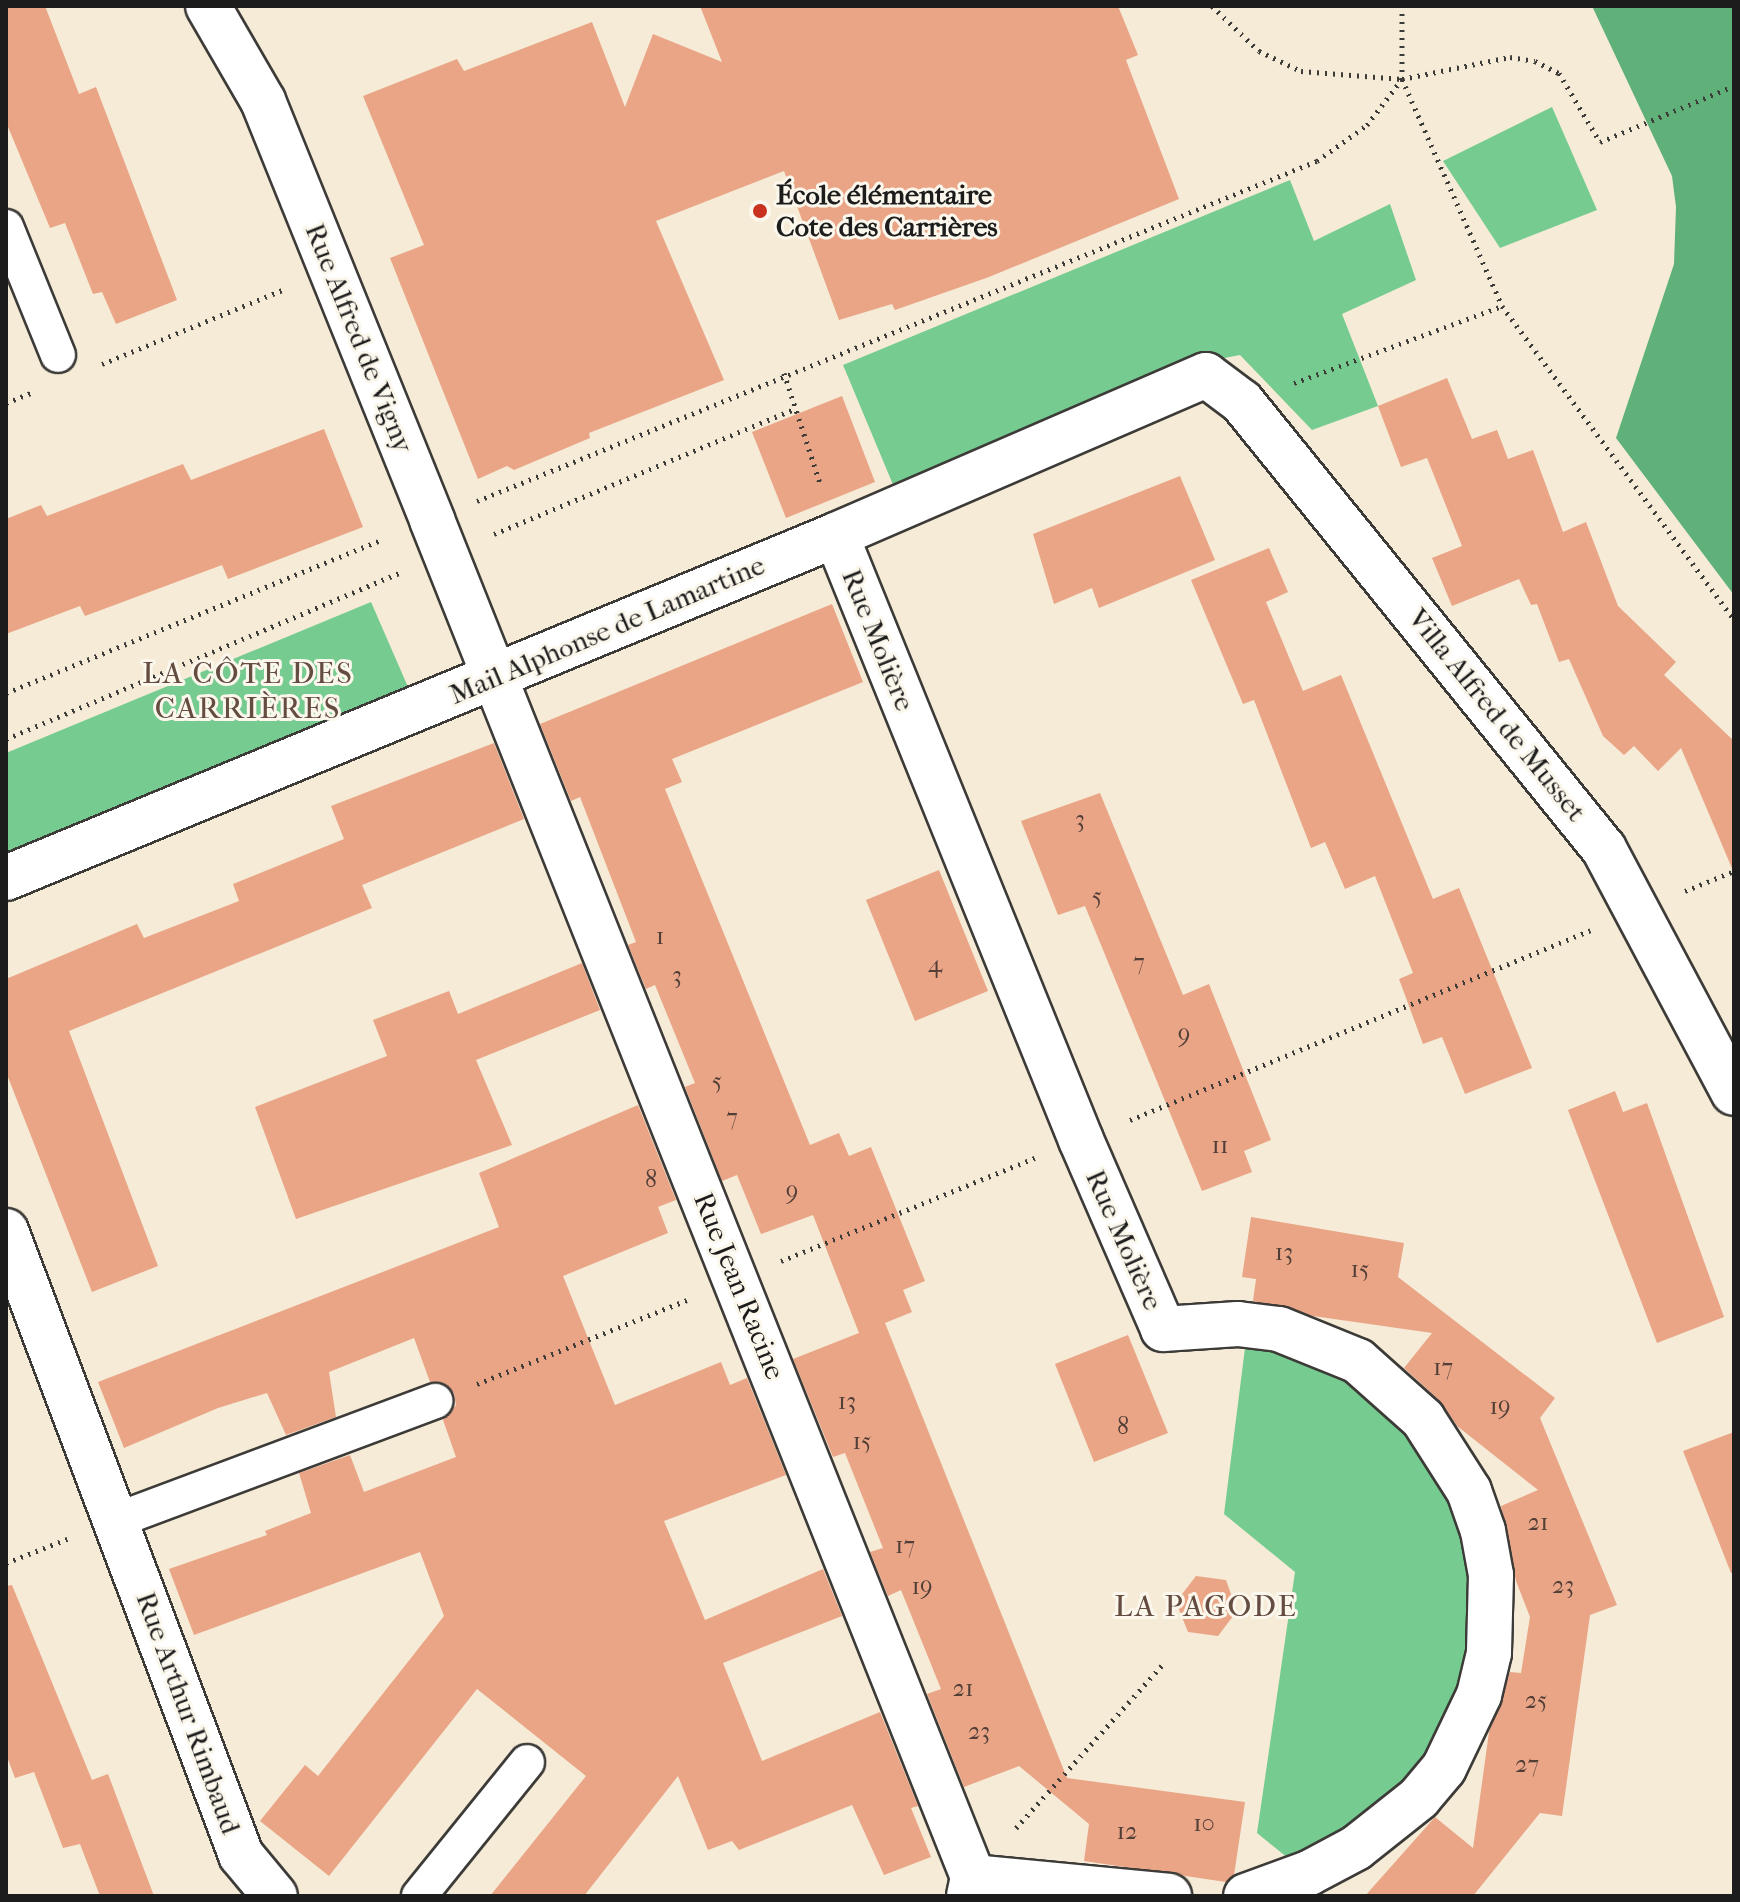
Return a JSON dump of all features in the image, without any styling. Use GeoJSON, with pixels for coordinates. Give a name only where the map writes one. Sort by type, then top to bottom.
{"type":"FeatureCollection","features":[{"type":"Feature","properties":{"kind":"street","name":"Rue Alfred de Vigny"},"geometry":{"type":"LineString","coordinates":[[208,6],[263,101],[494,678]]}},
{"type":"Feature","properties":{"kind":"street","name":"Mail Alphonse de Lamartine"},"geometry":{"type":"LineString","coordinates":[[6,878],[836,535],[1206,375]]}},
{"type":"Feature","properties":{"kind":"street","name":"Villa Alfred de Musset"},"geometry":{"type":"LineString","coordinates":[[1206,375],[1242,402],[1604,849],[1734,1093]]}},
{"type":"Feature","properties":{"kind":"street","name":"Rue Molière"},"geometry":{"type":"LineString","coordinates":[[836,535],[1081,1140],[1163,1329],[1238,1324],[1279,1329],[1358,1361],[1423,1419],[1469,1491],[1483,1531],[1492,1590],[1489,1653],[1479,1695],[1444,1768],[1390,1825],[1356,1848],[1309,1873],[1246,1896]]}},
{"type":"Feature","properties":{"kind":"street","name":"Rue Jean Racine"},"geometry":{"type":"LineString","coordinates":[[494,678],[971,1886]]}},
{"type":"Feature","properties":{"kind":"street","name":"Rue Arthur Rimbaud"},"geometry":{"type":"LineString","coordinates":[[6,1231],[241,1855],[275,1896]]}},
{"type":"Feature","properties":{"kind":"street"},"geometry":{"type":"LineString","coordinates":[[971,1886],[1169,1896]]}},
{"type":"Feature","properties":{"kind":"lane"},"geometry":{"type":"LineString","coordinates":[[6,227],[58,355]]}},
{"type":"Feature","properties":{"kind":"lane"},"geometry":{"type":"LineString","coordinates":[[117,1520],[436,1401]]}},
{"type":"Feature","properties":{"kind":"lane"},"geometry":{"type":"LineString","coordinates":[[419,1896],[527,1762]]}},
{"type":"Feature","properties":{"kind":"path"},"geometry":{"type":"LineString","coordinates":[[1212,6],[1259,51],[1301,71],[1402,79],[1510,57],[1535,61],[1559,73],[1600,142],[1734,86]]}},
{"type":"Feature","properties":{"kind":"path"},"geometry":{"type":"LineString","coordinates":[[1402,6],[1402,79],[1502,306],[1734,619]]}},
{"type":"Feature","properties":{"kind":"path"},"geometry":{"type":"LineString","coordinates":[[469,504],[784,373],[1317,161],[1367,125],[1402,79]]}},
{"type":"Feature","properties":{"kind":"path"},"geometry":{"type":"LineString","coordinates":[[95,367],[293,286]]}},
{"type":"Feature","properties":{"kind":"path"},"geometry":{"type":"LineString","coordinates":[[1285,386],[1502,306]]}},
{"type":"Feature","properties":{"kind":"path"},"geometry":{"type":"LineString","coordinates":[[784,373],[836,535]]}},
{"type":"Feature","properties":{"kind":"path"},"geometry":{"type":"LineString","coordinates":[[6,403],[43,388]]}},
{"type":"Feature","properties":{"kind":"path"},"geometry":{"type":"LineString","coordinates":[[6,693],[389,536]]}},
{"type":"Feature","properties":{"kind":"path"},"geometry":{"type":"LineString","coordinates":[[6,1563],[117,1520]]}},
{"type":"Feature","properties":{"kind":"path"},"geometry":{"type":"LineString","coordinates":[[971,1886],[1164,1663]]}},
{"type":"Feature","properties":{"kind":"green space"},"geometry":{"type":"Polygon","coordinates":[[[1592,6],[1734,6],[1734,595],[1616,438],[1674,264],[1676,207],[1672,176],[1592,6]]]}},
{"type":"Feature","properties":{"kind":"green space"},"geometry":{"type":"Polygon","coordinates":[[[1552,107],[1597,210],[1500,248],[1443,161],[1552,107]]]}},
{"type":"Feature","properties":{"kind":"green space"},"geometry":{"type":"Polygon","coordinates":[[[1290,180],[1314,241],[1390,204],[1416,280],[1342,314],[1378,406],[1312,430],[1240,355],[1209,361],[894,487],[843,365],[1290,180]]]}},
{"type":"Feature","properties":{"kind":"green space"},"geometry":{"type":"Polygon","coordinates":[[[371,602],[408,687],[6,852],[6,753],[371,602]]]}},
{"type":"Feature","properties":{"kind":"green space"},"geometry":{"type":"Polygon","coordinates":[[[1245,1348],[1285,1348],[1354,1380],[1415,1436],[1456,1507],[1476,1592],[1464,1678],[1438,1740],[1394,1798],[1294,1863],[1257,1833],[1295,1572],[1224,1514],[1245,1348]]]}},
{"type":"Feature","properties":{"kind":"building"},"geometry":{"type":"Polygon","coordinates":[[[6,6],[45,6],[79,94],[96,87],[177,300],[116,324],[102,292],[93,294],[65,223],[50,228],[6,122],[6,6]]]}},
{"type":"Feature","properties":{"kind":"building","name":"École élémentaire Cote des Carrières"},"geometry":{"type":"Polygon","coordinates":[[[700,6],[1118,6],[1138,55],[1126,60],[1179,199],[989,277],[895,310],[892,304],[839,320],[784,171],[656,221],[724,380],[589,433],[590,438],[514,470],[507,466],[478,479],[390,258],[424,245],[363,96],[457,59],[464,71],[592,22],[625,107],[653,34],[722,62],[700,6]]]}},
{"type":"Feature","properties":{"kind":"building"},"geometry":{"type":"Polygon","coordinates":[[[1447,378],[1472,439],[1497,430],[1508,459],[1533,450],[1563,532],[1586,522],[1618,606],[1676,662],[1664,675],[1734,741],[1734,873],[1681,748],[1658,771],[1634,746],[1624,755],[1603,736],[1569,659],[1559,662],[1537,604],[1531,605],[1519,579],[1452,606],[1432,558],[1462,546],[1427,458],[1401,467],[1378,406],[1447,378]]]}},
{"type":"Feature","properties":{"kind":"building"},"geometry":{"type":"Polygon","coordinates":[[[842,396],[875,482],[786,518],[752,432],[842,396]]]}},
{"type":"Feature","properties":{"kind":"building"},"geometry":{"type":"Polygon","coordinates":[[[324,429],[363,527],[228,579],[222,565],[85,616],[80,606],[6,634],[6,519],[41,505],[47,516],[183,464],[191,480],[324,429]]]}},
{"type":"Feature","properties":{"kind":"building"},"geometry":{"type":"Polygon","coordinates":[[[1180,476],[1215,560],[1099,608],[1092,588],[1054,604],[1033,534],[1180,476]]]}},
{"type":"Feature","properties":{"kind":"building"},"geometry":{"type":"Polygon","coordinates":[[[1269,548],[1288,592],[1266,602],[1303,691],[1341,675],[1433,899],[1459,888],[1532,1068],[1465,1094],[1442,1037],[1423,1044],[1399,979],[1413,973],[1375,876],[1345,889],[1325,842],[1311,848],[1254,700],[1243,704],[1191,580],[1269,548]]]}},
{"type":"Feature","properties":{"kind":"building"},"geometry":{"type":"Polygon","coordinates":[[[832,604],[863,682],[672,759],[682,782],[665,789],[810,1145],[839,1133],[849,1156],[871,1147],[925,1281],[903,1290],[912,1312],[885,1323],[1067,1778],[1245,1802],[1234,1875],[1226,1882],[1084,1861],[1089,1824],[1019,1766],[964,1787],[927,1694],[941,1689],[901,1590],[888,1596],[870,1552],[883,1548],[845,1453],[833,1457],[793,1359],[859,1333],[813,1215],[761,1234],[737,1175],[722,1181],[685,1087],[695,1083],[655,985],[646,989],[628,945],[636,942],[580,797],[571,801],[540,724],[832,604]]]}},
{"type":"Feature","properties":{"kind":"building"},"geometry":{"type":"Polygon","coordinates":[[[494,743],[524,819],[362,885],[372,908],[69,1031],[158,1266],[92,1292],[6,1072],[6,979],[137,924],[144,938],[239,901],[233,884],[344,839],[331,806],[494,743]]]}},
{"type":"Feature","properties":{"kind":"building"},"geometry":{"type":"Polygon","coordinates":[[[1100,793],[1183,995],[1209,984],[1271,1140],[1244,1151],[1252,1172],[1202,1191],[1085,906],[1058,915],[1021,821],[1100,793]]]}},
{"type":"Feature","properties":{"kind":"building"},"geometry":{"type":"Polygon","coordinates":[[[939,870],[988,991],[915,1021],[866,900],[939,870]]]}},
{"type":"Feature","properties":{"kind":"building"},"geometry":{"type":"Polygon","coordinates":[[[582,963],[600,1010],[476,1060],[512,1145],[296,1219],[255,1107],[387,1056],[373,1020],[449,991],[458,1014],[582,963]]]}},
{"type":"Feature","properties":{"kind":"building"},"geometry":{"type":"Polygon","coordinates":[[[1615,1091],[1623,1112],[1647,1103],[1724,1317],[1657,1343],[1568,1110],[1615,1091]]]}},
{"type":"Feature","properties":{"kind":"building"},"geometry":{"type":"Polygon","coordinates":[[[638,1105],[676,1200],[658,1207],[668,1233],[563,1276],[615,1405],[721,1362],[730,1385],[747,1378],[786,1475],[664,1521],[705,1620],[823,1569],[842,1616],[723,1663],[762,1761],[880,1712],[918,1806],[911,1808],[931,1857],[884,1875],[852,1805],[739,1850],[732,1841],[708,1850],[678,1776],[584,1896],[490,1896],[586,1776],[477,1689],[329,1876],[260,1821],[305,1765],[318,1776],[444,1616],[420,1552],[194,1635],[169,1569],[267,1535],[265,1531],[311,1513],[299,1473],[350,1455],[364,1492],[456,1457],[443,1420],[456,1405],[454,1393],[440,1382],[430,1382],[414,1338],[329,1372],[336,1417],[286,1435],[267,1393],[218,1408],[124,1448],[98,1382],[499,1227],[479,1173],[638,1105]]]}},
{"type":"Feature","properties":{"kind":"building"},"geometry":{"type":"Polygon","coordinates":[[[1251,1217],[1404,1243],[1398,1277],[1555,1398],[1540,1418],[1617,1605],[1590,1615],[1562,1816],[1540,1813],[1473,1896],[1365,1896],[1435,1817],[1473,1848],[1489,1732],[1510,1672],[1521,1673],[1530,1617],[1516,1581],[1501,1506],[1538,1490],[1457,1426],[1440,1401],[1404,1368],[1432,1333],[1313,1316],[1253,1301],[1256,1279],[1242,1277],[1251,1217]]]}},
{"type":"Feature","properties":{"kind":"building"},"geometry":{"type":"Polygon","coordinates":[[[1128,1335],[1168,1433],[1094,1462],[1055,1364],[1128,1335]]]}},
{"type":"Feature","properties":{"kind":"building"},"geometry":{"type":"Polygon","coordinates":[[[1734,1432],[1734,1573],[1731,1573],[1683,1451],[1734,1432]]]}},
{"type":"Feature","properties":{"kind":"building"},"geometry":{"type":"Polygon","coordinates":[[[1196,1576],[1226,1580],[1237,1611],[1218,1636],[1188,1632],[1176,1602],[1196,1576]]]}},
{"type":"Feature","properties":{"kind":"building"},"geometry":{"type":"Polygon","coordinates":[[[12,1585],[92,1780],[108,1774],[154,1896],[100,1896],[80,1844],[63,1848],[34,1772],[15,1778],[6,1754],[6,1586],[12,1585]]]}},
{"type":"Feature","properties":{"kind":"place","name":"École élémentaire Cote des Carrières"},"geometry":{"type":"Point","coordinates":[760,211]}},
{"type":"Feature","properties":{"kind":"district","name":"LA CÔTE DES CARRIÈRES"},"geometry":{"type":"Point","coordinates":[248,691]}},
{"type":"Feature","properties":{"kind":"district","name":"LA PAGODE"},"geometry":{"type":"Point","coordinates":[1206,1607]}}]}
